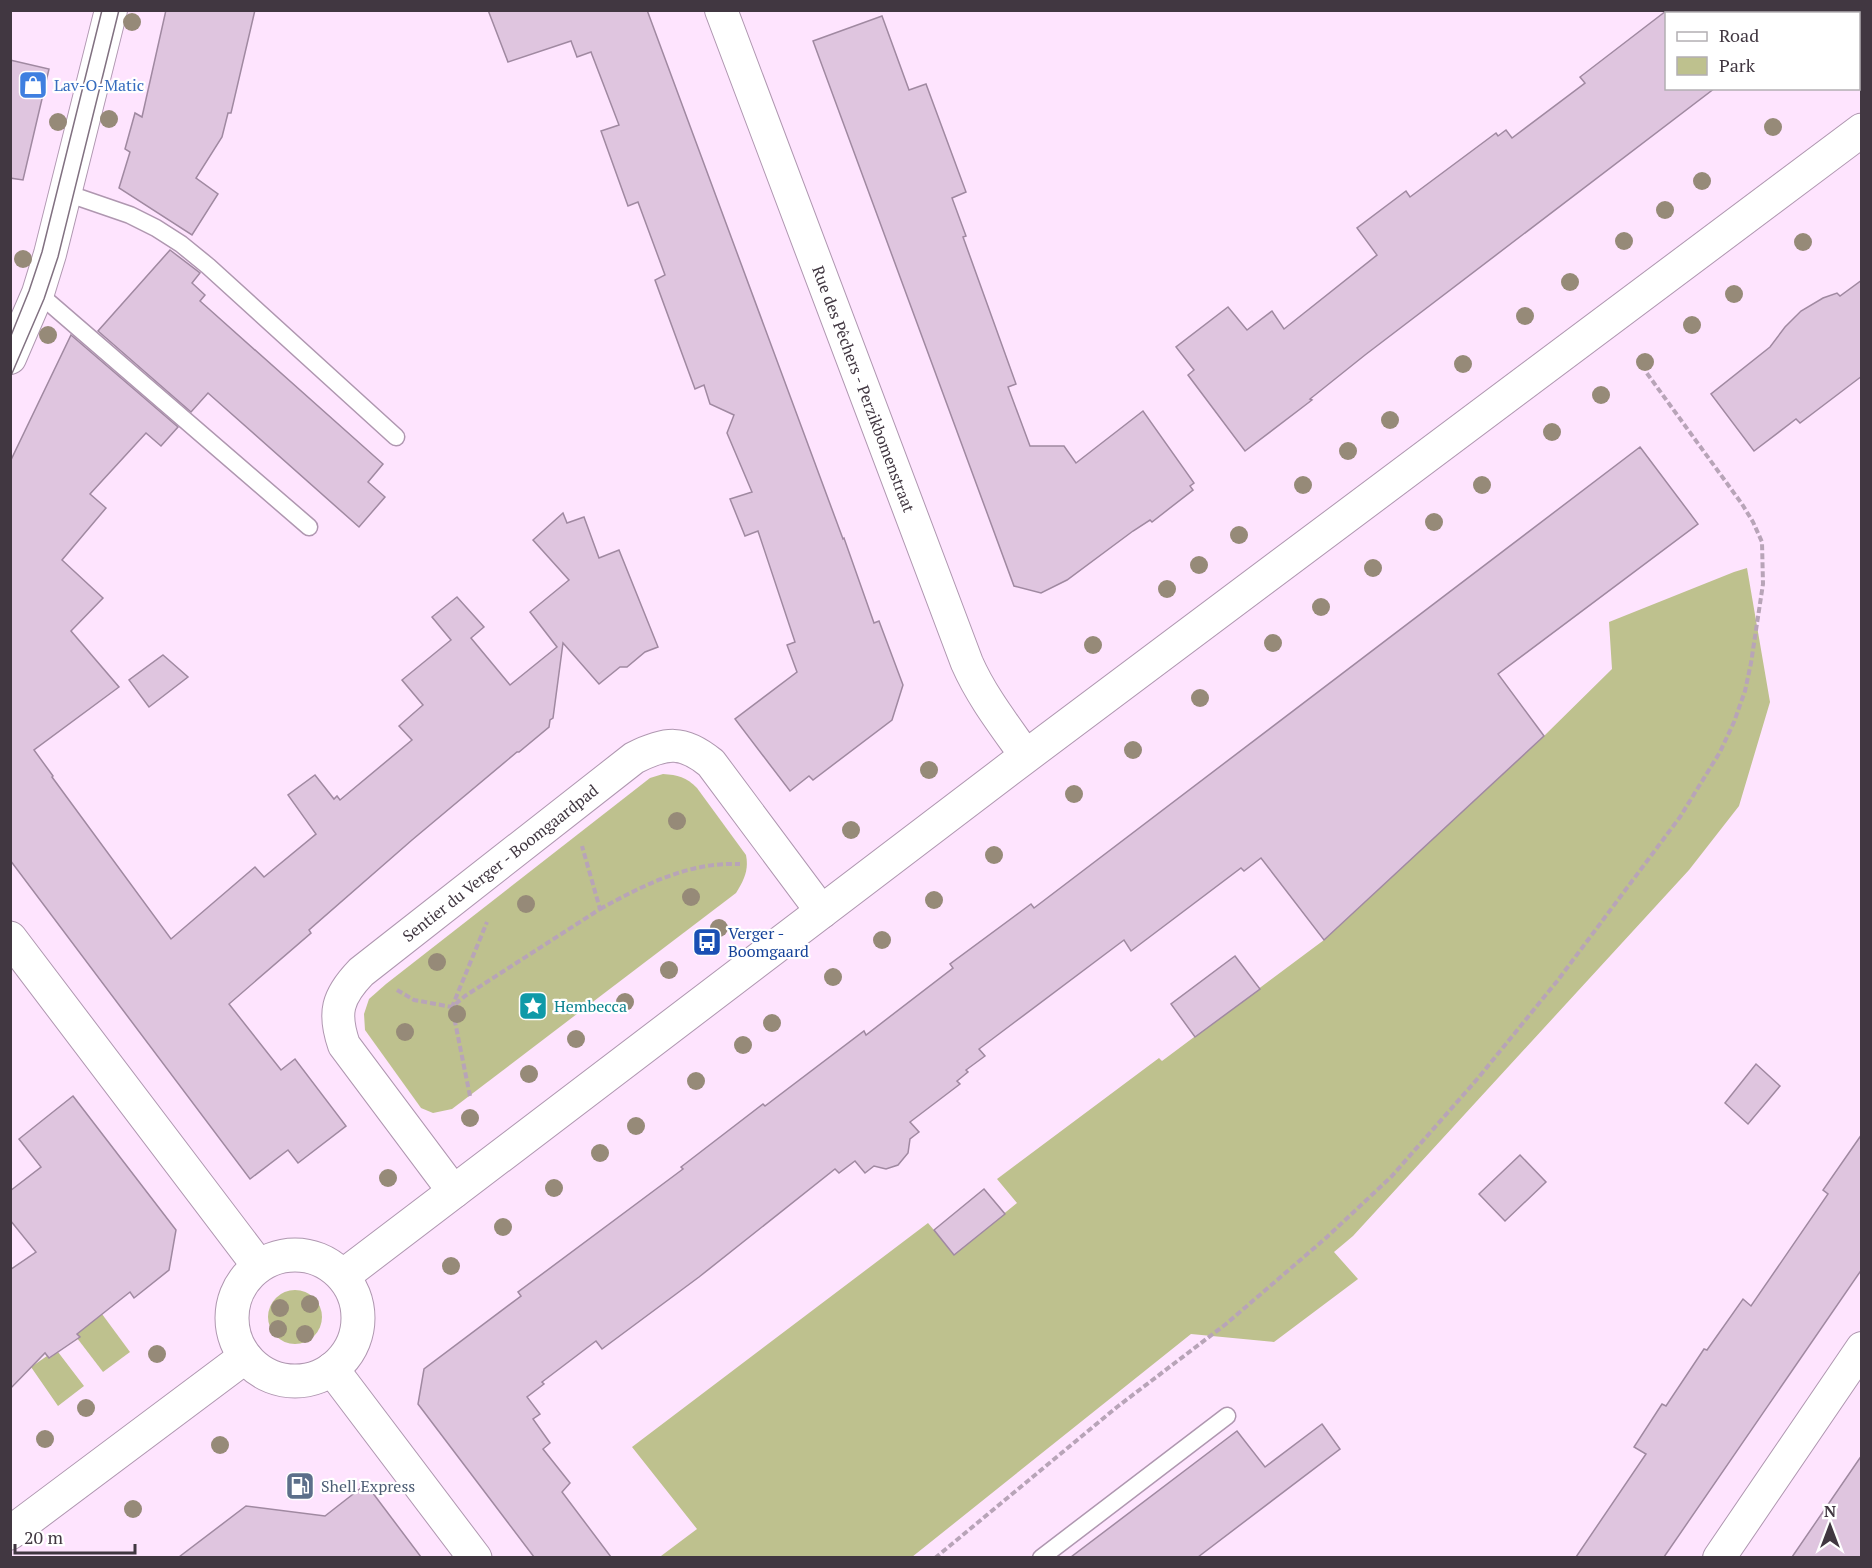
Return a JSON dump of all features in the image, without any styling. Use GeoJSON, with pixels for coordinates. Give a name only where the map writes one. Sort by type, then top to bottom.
{"type":"FeatureCollection","features":[{"type":"Feature","properties":{"kind":"street"},"geometry":{"type":"LineString","coordinates":[[10,358],[38,293],[66,193],[111,10]]}},
{"type":"Feature","properties":{"kind":"street","name":"Rue des Pêchers - Perzikbomenstraat"},"geometry":{"type":"LineString","coordinates":[[721,10],[967,663],[985,698],[1026,756]]}},
{"type":"Feature","properties":{"kind":"street"},"geometry":{"type":"LineString","coordinates":[[343,1276],[1026,756],[1862,130]]}},
{"type":"Feature","properties":{"kind":"street","name":"Sentier du Verger - Boomgaardpad"},"geometry":{"type":"LineString","coordinates":[[454,1192],[345,1045],[339,1031],[337,1016],[340,999],[349,984],[361,972],[634,758],[662,746],[678,746],[693,750],[711,763],[822,912]]}},
{"type":"Feature","properties":{"kind":"street"},"geometry":{"type":"LineString","coordinates":[[10,938],[258,1265]]}},
{"type":"Feature","properties":{"kind":"street"},"geometry":{"type":"LineString","coordinates":[[294,1254],[324,1261],[343,1276],[354,1296],[358,1309],[358,1322],[356,1336],[350,1348],[332,1369],[307,1380],[293,1381],[266,1374],[245,1357],[232,1330],[233,1301],[247,1275],[258,1265],[276,1257],[294,1254]]}},
{"type":"Feature","properties":{"kind":"street"},"geometry":{"type":"LineString","coordinates":[[1719,1557],[1862,1348]]}},
{"type":"Feature","properties":{"kind":"street"},"geometry":{"type":"LineString","coordinates":[[10,1533],[245,1357]]}},
{"type":"Feature","properties":{"kind":"street"},"geometry":{"type":"LineString","coordinates":[[332,1369],[475,1557]]}},
{"type":"Feature","properties":{"kind":"lane"},"geometry":{"type":"LineString","coordinates":[[66,193],[130,215],[181,244],[396,436]]}},
{"type":"Feature","properties":{"kind":"lane"},"geometry":{"type":"LineString","coordinates":[[38,293],[309,527]]}},
{"type":"Feature","properties":{"kind":"lane"},"geometry":{"type":"LineString","coordinates":[[1041,1557],[1227,1416]]}},
{"type":"Feature","properties":{"kind":"path"},"geometry":{"type":"LineString","coordinates":[[935,1557],[1117,1407],[1226,1324],[1327,1237],[1392,1176],[1479,1077],[1558,980],[1680,817],[1720,752],[1745,691],[1756,638],[1763,584],[1762,542],[1754,522],[1742,504],[1646,372]]}},
{"type":"Feature","properties":{"kind":"path"},"geometry":{"type":"LineString","coordinates":[[582,845],[600,909]]}},
{"type":"Feature","properties":{"kind":"path"},"geometry":{"type":"LineString","coordinates":[[452,1007],[465,996],[627,894],[678,871],[713,864],[748,864]]}},
{"type":"Feature","properties":{"kind":"path"},"geometry":{"type":"LineString","coordinates":[[470,1095],[452,1007],[488,919]]}},
{"type":"Feature","properties":{"kind":"path"},"geometry":{"type":"LineString","coordinates":[[395,989],[414,1000],[452,1007]]}},
{"type":"Feature","properties":{"kind":"green space"},"geometry":{"type":"Polygon","coordinates":[[[1747,568],[1770,702],[1739,806],[1689,870],[1353,1236],[1334,1252],[1358,1279],[1274,1342],[1191,1334],[912,1557],[661,1557],[697,1529],[632,1447],[928,1223],[954,1254],[1017,1203],[997,1179],[1159,1058],[1162,1061],[1324,940],[1544,736],[1612,669],[1609,622],[1747,568]]]}},
{"type":"Feature","properties":{"kind":"green space"},"geometry":{"type":"Polygon","coordinates":[[[663,774],[682,777],[697,788],[746,855],[745,875],[736,893],[452,1109],[433,1113],[421,1108],[365,1030],[364,1014],[369,999],[650,778],[663,774]]]}},
{"type":"Feature","properties":{"kind":"green space"},"geometry":{"type":"Polygon","coordinates":[[[290,1290],[300,1290],[310,1294],[318,1302],[322,1317],[318,1332],[310,1340],[300,1344],[290,1344],[280,1340],[272,1332],[268,1322],[268,1312],[272,1302],[280,1294],[290,1290]]]}},
{"type":"Feature","properties":{"kind":"green space"},"geometry":{"type":"Polygon","coordinates":[[[102,1314],[130,1352],[103,1372],[77,1338],[77,1334],[102,1314]]]}},
{"type":"Feature","properties":{"kind":"green space"},"geometry":{"type":"Polygon","coordinates":[[[58,1352],[84,1386],[58,1406],[31,1367],[47,1356],[50,1358],[58,1352]]]}},
{"type":"Feature","properties":{"kind":"building"},"geometry":{"type":"Polygon","coordinates":[[[166,10],[255,10],[231,113],[228,113],[222,137],[196,178],[218,194],[192,235],[119,188],[130,152],[125,149],[135,113],[142,117],[166,10]]]}},
{"type":"Feature","properties":{"kind":"building"},"geometry":{"type":"Polygon","coordinates":[[[488,10],[647,10],[874,623],[879,621],[903,685],[892,720],[813,780],[809,776],[790,791],[735,719],[797,672],[787,645],[795,642],[758,531],[745,536],[730,499],[752,492],[727,433],[734,415],[710,404],[704,385],[695,389],[655,280],[665,275],[638,202],[628,206],[601,131],[619,125],[591,52],[577,57],[571,41],[508,62],[488,10]]]}},
{"type":"Feature","properties":{"kind":"building"},"geometry":{"type":"Polygon","coordinates":[[[1666,11],[1665,90],[1712,90],[1365,355],[1310,399],[1312,400],[1245,451],[1188,375],[1194,370],[1176,347],[1228,307],[1247,330],[1272,311],[1284,329],[1377,255],[1357,228],[1406,191],[1410,197],[1496,133],[1498,136],[1506,130],[1512,138],[1585,83],[1580,77],[1666,11]]]}},
{"type":"Feature","properties":{"kind":"building"},"geometry":{"type":"Polygon","coordinates":[[[882,16],[909,90],[926,84],[966,192],[952,198],[966,236],[963,237],[1016,384],[1008,387],[1030,446],[1064,446],[1076,463],[1143,411],[1194,483],[1190,486],[1193,490],[1152,522],[1150,520],[1133,531],[1067,580],[1041,593],[1014,586],[813,41],[882,16]]]}},
{"type":"Feature","properties":{"kind":"building"},"geometry":{"type":"Polygon","coordinates":[[[10,60],[49,69],[23,180],[10,178],[10,60]]]}},
{"type":"Feature","properties":{"kind":"building"},"geometry":{"type":"Polygon","coordinates":[[[170,250],[200,273],[192,283],[205,295],[200,301],[383,464],[368,482],[385,497],[359,527],[208,393],[191,412],[98,331],[170,250]]]}},
{"type":"Feature","properties":{"kind":"building"},"geometry":{"type":"Polygon","coordinates":[[[1862,280],[1862,376],[1800,423],[1796,419],[1754,451],[1711,394],[1770,347],[1801,311],[1823,298],[1837,293],[1840,296],[1862,280]]]}},
{"type":"Feature","properties":{"kind":"building"},"geometry":{"type":"Polygon","coordinates":[[[71,335],[178,427],[161,446],[146,433],[90,494],[106,508],[62,560],[103,598],[71,631],[119,687],[34,750],[171,939],[255,867],[264,877],[316,834],[288,795],[315,775],[334,799],[337,796],[340,800],[412,740],[399,726],[423,705],[402,680],[451,640],[432,617],[457,597],[484,627],[471,638],[510,685],[557,647],[530,612],[569,580],[533,540],[563,513],[567,523],[584,517],[599,558],[619,550],[658,647],[645,652],[627,667],[620,667],[599,684],[563,643],[553,718],[550,720],[549,727],[412,840],[309,930],[311,933],[229,1004],[281,1070],[295,1059],[346,1126],[298,1163],[288,1150],[250,1179],[10,860],[10,462],[71,335]]]}},
{"type":"Feature","properties":{"kind":"building"},"geometry":{"type":"Polygon","coordinates":[[[1640,447],[1698,524],[1498,674],[1544,736],[1324,940],[1261,858],[1244,871],[1241,868],[1131,951],[1124,940],[979,1049],[985,1056],[966,1070],[968,1072],[957,1081],[960,1084],[910,1122],[919,1132],[910,1139],[908,1153],[898,1165],[886,1169],[874,1166],[865,1173],[855,1161],[839,1173],[835,1169],[699,1277],[602,1349],[596,1341],[542,1382],[544,1384],[527,1397],[540,1414],[533,1419],[550,1443],[543,1449],[570,1483],[562,1492],[611,1557],[534,1557],[418,1404],[424,1369],[521,1296],[518,1292],[683,1169],[681,1167],[763,1104],[765,1106],[864,1031],[866,1035],[953,968],[950,964],[1031,904],[1034,908],[1640,447]]]}},
{"type":"Feature","properties":{"kind":"building"},"geometry":{"type":"Polygon","coordinates":[[[163,655],[188,677],[149,707],[129,680],[163,655]]]}},
{"type":"Feature","properties":{"kind":"building"},"geometry":{"type":"Polygon","coordinates":[[[1235,956],[1260,989],[1195,1037],[1171,1004],[1235,956]]]}},
{"type":"Feature","properties":{"kind":"building"},"geometry":{"type":"Polygon","coordinates":[[[1756,1064],[1780,1086],[1748,1124],[1725,1103],[1756,1064]]]}},
{"type":"Feature","properties":{"kind":"building"},"geometry":{"type":"Polygon","coordinates":[[[73,1096],[176,1230],[169,1270],[134,1298],[130,1292],[77,1334],[80,1337],[49,1358],[45,1353],[10,1389],[10,1270],[36,1252],[10,1220],[10,1191],[41,1167],[19,1139],[73,1096]]]}},
{"type":"Feature","properties":{"kind":"building"},"geometry":{"type":"Polygon","coordinates":[[[1862,1134],[1862,1269],[1664,1557],[1576,1557],[1646,1454],[1634,1447],[1662,1404],[1666,1406],[1704,1349],[1707,1350],[1743,1299],[1751,1306],[1828,1194],[1823,1190],[1862,1134]]]}},
{"type":"Feature","properties":{"kind":"building"},"geometry":{"type":"Polygon","coordinates":[[[1520,1155],[1546,1182],[1505,1221],[1479,1194],[1520,1155]]]}},
{"type":"Feature","properties":{"kind":"building"},"geometry":{"type":"Polygon","coordinates":[[[984,1189],[1005,1214],[954,1255],[934,1230],[984,1189]]]}},
{"type":"Feature","properties":{"kind":"building"},"geometry":{"type":"Polygon","coordinates":[[[1322,1424],[1340,1449],[1198,1557],[1071,1557],[1237,1431],[1265,1467],[1322,1424]]]}},
{"type":"Feature","properties":{"kind":"building"},"geometry":{"type":"Polygon","coordinates":[[[1862,1455],[1862,1557],[1792,1557],[1862,1455]]]}},
{"type":"Feature","properties":{"kind":"building"},"geometry":{"type":"Polygon","coordinates":[[[366,1484],[421,1557],[179,1557],[246,1506],[325,1516],[366,1484]]]}},
{"type":"Feature","properties":{"kind":"tram line"},"geometry":{"type":"LineString","coordinates":[[10,338],[42,252],[102,10]]}},
{"type":"Feature","properties":{"kind":"tram line"},"geometry":{"type":"LineString","coordinates":[[10,378],[44,299],[58,257],[119,10]]}},
{"type":"Feature","properties":{"kind":"place","name":"Lav-O-Matic"},"geometry":{"type":"Point","coordinates":[33,85]}},
{"type":"Feature","properties":{"kind":"place","name":"Verger - Boomgaard"},"geometry":{"type":"Point","coordinates":[707,942]}},
{"type":"Feature","properties":{"kind":"place","name":"Hembecca"},"geometry":{"type":"Point","coordinates":[533,1006]}},
{"type":"Feature","properties":{"kind":"place","name":"Shell Express"},"geometry":{"type":"Point","coordinates":[300,1486]}}]}
